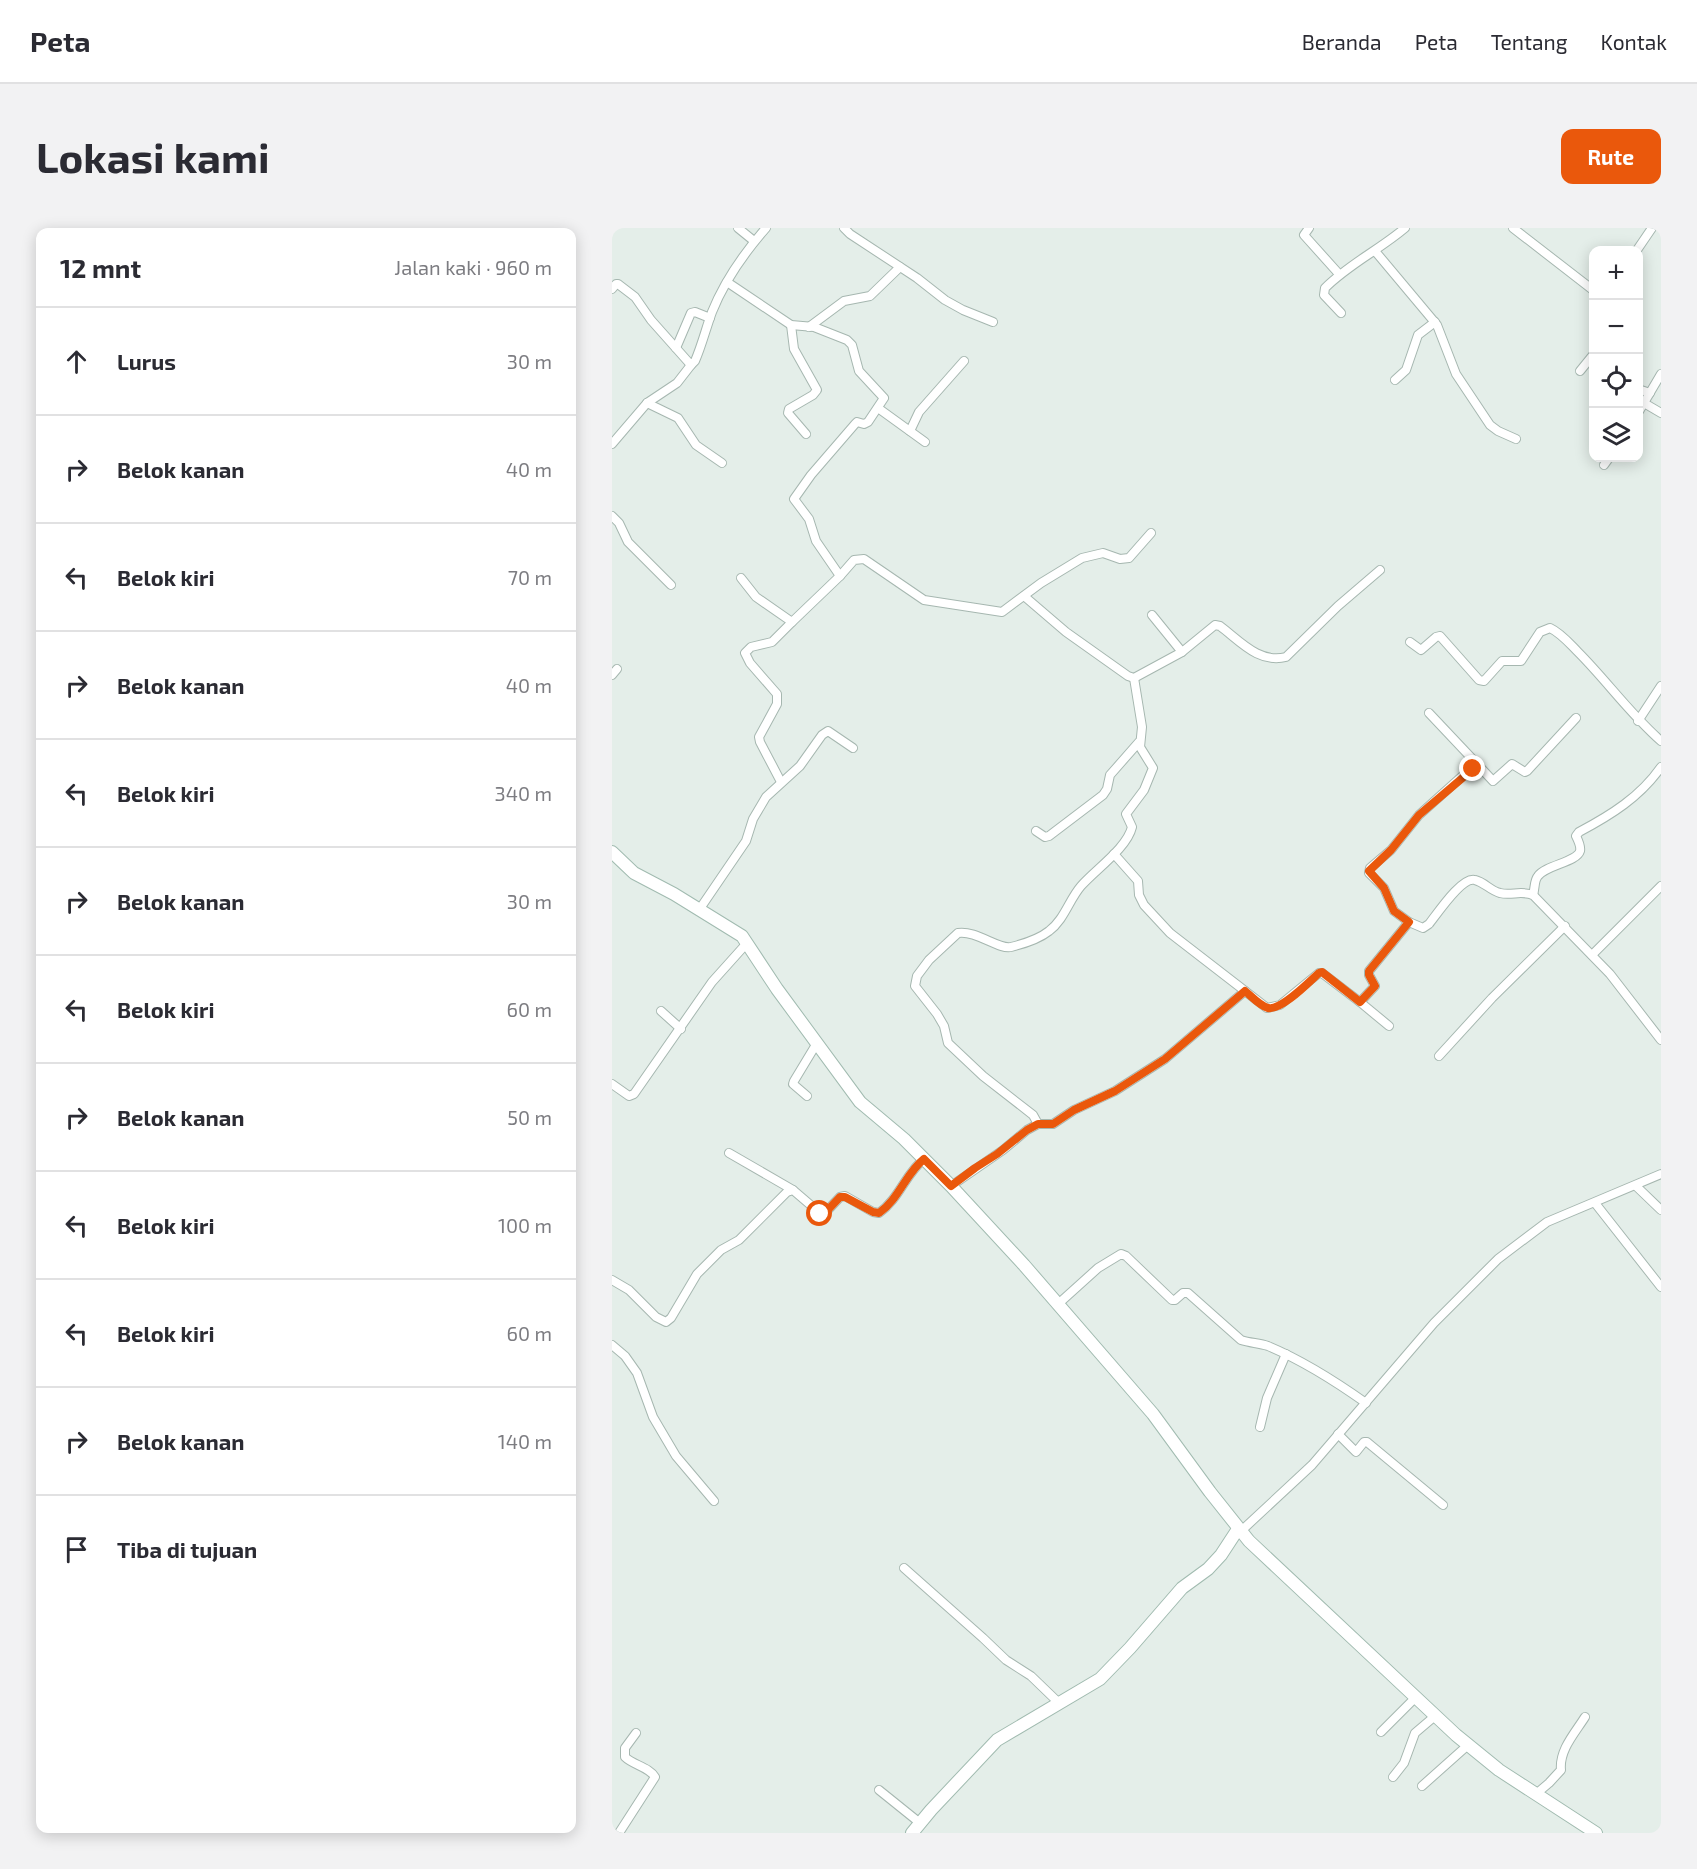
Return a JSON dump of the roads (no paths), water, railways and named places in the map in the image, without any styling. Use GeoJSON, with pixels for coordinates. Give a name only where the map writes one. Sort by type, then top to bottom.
{"type":"FeatureCollection","features":[{"type":"Feature","properties":{"kind":"street"},"geometry":{"type":"LineString","coordinates":[[738,228],[754,241]]}},
{"type":"Feature","properties":{"kind":"street"},"geometry":{"type":"LineString","coordinates":[[612,444],[653,397],[677,383],[685,375],[698,354],[710,318],[727,282],[754,241],[766,228]]}},
{"type":"Feature","properties":{"kind":"street"},"geometry":{"type":"LineString","coordinates":[[844,228],[945,300],[993,322]]}},
{"type":"Feature","properties":{"kind":"street"},"geometry":{"type":"LineString","coordinates":[[1309,228],[1305,235],[1339,274]]}},
{"type":"Feature","properties":{"kind":"street"},"geometry":{"type":"LineString","coordinates":[[1341,313],[1323,292],[1339,274],[1405,228]]}},
{"type":"Feature","properties":{"kind":"street"},"geometry":{"type":"LineString","coordinates":[[1513,228],[1589,287]]}},
{"type":"Feature","properties":{"kind":"street"},"geometry":{"type":"LineString","coordinates":[[1639,246],[1652,228]]}},
{"type":"Feature","properties":{"kind":"street"},"geometry":{"type":"LineString","coordinates":[[1375,251],[1435,322],[1456,374],[1490,425],[1516,439]]}},
{"type":"Feature","properties":{"kind":"street"},"geometry":{"type":"LineString","coordinates":[[809,327],[844,301],[870,296],[900,267]]}},
{"type":"Feature","properties":{"kind":"street"},"geometry":{"type":"LineString","coordinates":[[727,282],[790,325],[828,332],[850,342],[859,371],[884,398],[866,423],[857,422],[855,424],[811,475],[794,500],[808,519],[816,541],[840,576]]}},
{"type":"Feature","properties":{"kind":"street"},"geometry":{"type":"LineString","coordinates":[[612,289],[618,284],[632,293],[691,365]]}},
{"type":"Feature","properties":{"kind":"street"},"geometry":{"type":"LineString","coordinates":[[676,348],[691,312],[710,318]]}},
{"type":"Feature","properties":{"kind":"street"},"geometry":{"type":"LineString","coordinates":[[1395,380],[1406,370],[1418,335],[1435,322]]}},
{"type":"Feature","properties":{"kind":"street"},"geometry":{"type":"LineString","coordinates":[[790,325],[794,349],[818,390],[788,412],[806,434]]}},
{"type":"Feature","properties":{"kind":"street"},"geometry":{"type":"LineString","coordinates":[[1580,371],[1589,360]]}},
{"type":"Feature","properties":{"kind":"street"},"geometry":{"type":"LineString","coordinates":[[910,431],[919,412],[964,361]]}},
{"type":"Feature","properties":{"kind":"street"},"geometry":{"type":"LineString","coordinates":[[1641,408],[1661,374]]}},
{"type":"Feature","properties":{"kind":"street"},"geometry":{"type":"LineString","coordinates":[[1643,391],[1650,393]]}},
{"type":"Feature","properties":{"kind":"street"},"geometry":{"type":"LineString","coordinates":[[647,403],[678,418],[696,445],[722,463]]}},
{"type":"Feature","properties":{"kind":"street"},"geometry":{"type":"LineString","coordinates":[[1644,403],[1661,413]]}},
{"type":"Feature","properties":{"kind":"street"},"geometry":{"type":"LineString","coordinates":[[878,408],[925,442]]}},
{"type":"Feature","properties":{"kind":"street"},"geometry":{"type":"LineString","coordinates":[[612,516],[619,523],[628,542],[671,585]]}},
{"type":"Feature","properties":{"kind":"street"},"geometry":{"type":"LineString","coordinates":[[781,782],[759,737],[777,704],[777,694],[750,663],[746,653],[751,647],[772,642],[854,560],[864,559],[915,595],[937,603],[1002,612],[1062,569],[1092,554],[1103,553],[1120,559],[1129,558],[1151,533]]}},
{"type":"Feature","properties":{"kind":"street"},"geometry":{"type":"LineString","coordinates":[[1024,596],[1066,632],[1134,678],[1182,652],[1215,625],[1220,626],[1256,654],[1276,660],[1286,657],[1338,606],[1380,570]]}},
{"type":"Feature","properties":{"kind":"street"},"geometry":{"type":"LineString","coordinates":[[741,578],[756,597],[792,622]]}},
{"type":"Feature","properties":{"kind":"street"},"geometry":{"type":"LineString","coordinates":[[1152,615],[1182,652]]}},
{"type":"Feature","properties":{"kind":"street"},"geometry":{"type":"LineString","coordinates":[[1410,642],[1421,650],[1440,636],[1479,680],[1484,681],[1502,661],[1521,661],[1540,632],[1550,628],[1563,637],[1602,676],[1638,721],[1661,741]]}},
{"type":"Feature","properties":{"kind":"street"},"geometry":{"type":"LineString","coordinates":[[1038,1124],[1033,1115],[982,1076],[948,1043],[944,1026],[915,986],[915,978],[929,960],[958,933],[974,935],[1008,948],[1048,933],[1081,886],[1114,854],[1130,833],[1132,827],[1126,814],[1139,798],[1153,771],[1140,747],[1142,727],[1134,678]]}},
{"type":"Feature","properties":{"kind":"street"},"geometry":{"type":"LineString","coordinates":[[1638,721],[1661,686]]}},
{"type":"Feature","properties":{"kind":"street"},"geometry":{"type":"LineString","coordinates":[[1429,713],[1493,781],[1512,764],[1527,771],[1576,718]]}},
{"type":"Feature","properties":{"kind":"street"},"geometry":{"type":"LineString","coordinates":[[699,910],[748,838],[758,810],[781,782],[800,766],[825,732],[828,731],[853,747]]}},
{"type":"Feature","properties":{"kind":"street"},"geometry":{"type":"LineString","coordinates":[[1036,831],[1048,837],[1103,795],[1110,775],[1140,742]]}},
{"type":"Feature","properties":{"kind":"street"},"geometry":{"type":"LineString","coordinates":[[1479,766],[1468,771],[1419,815],[1391,850],[1369,871],[1384,888],[1394,911],[1409,922],[1426,927],[1457,889],[1468,880],[1477,880],[1499,893],[1519,892],[1533,895],[1610,974],[1661,1040]]}},
{"type":"Feature","properties":{"kind":"street"},"geometry":{"type":"LineString","coordinates":[[1533,895],[1540,873],[1574,858],[1579,853],[1576,836],[1579,832],[1623,806],[1652,781],[1661,767]]}},
{"type":"Feature","properties":{"kind":"street"},"geometry":{"type":"LineString","coordinates":[[612,852],[634,873],[699,910],[747,942],[777,989],[860,1102],[904,1139],[951,1186],[1057,1305],[1153,1414],[1239,1530],[1468,1745],[1499,1770],[1596,1833]]}},
{"type":"Feature","properties":{"kind":"street"},"geometry":{"type":"LineString","coordinates":[[1114,854],[1138,881],[1139,895],[1144,905],[1170,933],[1263,1006],[1272,1008],[1280,1005],[1322,972],[1389,1026]]}},
{"type":"Feature","properties":{"kind":"street"},"geometry":{"type":"LineString","coordinates":[[1592,956],[1661,886]]}},
{"type":"Feature","properties":{"kind":"street"},"geometry":{"type":"LineString","coordinates":[[1360,1002],[1375,986],[1369,971],[1409,922]]}},
{"type":"Feature","properties":{"kind":"street"},"geometry":{"type":"LineString","coordinates":[[1439,1056],[1565,926]]}},
{"type":"Feature","properties":{"kind":"street"},"geometry":{"type":"LineString","coordinates":[[612,1084],[632,1096],[712,982],[747,942]]}},
{"type":"Feature","properties":{"kind":"street"},"geometry":{"type":"LineString","coordinates":[[951,1186],[997,1154],[1022,1133],[1038,1124],[1053,1124],[1074,1110],[1115,1091],[1156,1065],[1245,991]]}},
{"type":"Feature","properties":{"kind":"street"},"geometry":{"type":"LineString","coordinates":[[662,1011],[681,1029]]}},
{"type":"Feature","properties":{"kind":"street"},"geometry":{"type":"LineString","coordinates":[[807,1096],[793,1084],[817,1043]]}},
{"type":"Feature","properties":{"kind":"street"},"geometry":{"type":"LineString","coordinates":[[729,1153],[793,1190],[820,1214],[824,1214],[840,1197],[845,1197],[879,1213],[896,1195],[916,1164],[924,1159]]}},
{"type":"Feature","properties":{"kind":"street"},"geometry":{"type":"LineString","coordinates":[[879,1790],[916,1828],[994,1743],[1100,1679],[1182,1588],[1208,1569],[1239,1530],[1312,1465],[1434,1323],[1497,1259],[1547,1222],[1661,1174]]}},
{"type":"Feature","properties":{"kind":"street"},"geometry":{"type":"LineString","coordinates":[[1636,1186],[1661,1210]]}},
{"type":"Feature","properties":{"kind":"street"},"geometry":{"type":"LineString","coordinates":[[612,1280],[629,1290],[656,1317],[666,1322],[671,1318],[697,1274],[721,1250],[739,1240],[783,1194],[793,1190]]}},
{"type":"Feature","properties":{"kind":"street"},"geometry":{"type":"LineString","coordinates":[[1595,1203],[1661,1287]]}},
{"type":"Feature","properties":{"kind":"street"},"geometry":{"type":"LineString","coordinates":[[1057,1305],[1098,1268],[1121,1254],[1126,1256],[1172,1300],[1188,1293],[1241,1340],[1255,1342],[1307,1364],[1366,1403]]}},
{"type":"Feature","properties":{"kind":"street"},"geometry":{"type":"LineString","coordinates":[[612,1345],[625,1356],[637,1373],[653,1417],[676,1456],[714,1500]]}},
{"type":"Feature","properties":{"kind":"street"},"geometry":{"type":"LineString","coordinates":[[1260,1427],[1268,1398],[1287,1354]]}},
{"type":"Feature","properties":{"kind":"street"},"geometry":{"type":"LineString","coordinates":[[1338,1434],[1356,1452],[1364,1442],[1367,1442],[1443,1505]]}},
{"type":"Feature","properties":{"kind":"street"},"geometry":{"type":"LineString","coordinates":[[904,1568],[1006,1660],[1031,1676],[1059,1702]]}},
{"type":"Feature","properties":{"kind":"street"},"geometry":{"type":"LineString","coordinates":[[1381,1732],[1416,1697]]}},
{"type":"Feature","properties":{"kind":"street"},"geometry":{"type":"LineString","coordinates":[[1393,1778],[1404,1763],[1415,1733],[1435,1716]]}},
{"type":"Feature","properties":{"kind":"street"},"geometry":{"type":"LineString","coordinates":[[1536,1794],[1561,1770],[1561,1757],[1564,1749],[1585,1717]]}},
{"type":"Feature","properties":{"kind":"street"},"geometry":{"type":"LineString","coordinates":[[619,1833],[655,1777],[651,1772],[634,1764],[625,1756],[625,1748],[636,1733]]}},
{"type":"Feature","properties":{"kind":"street"},"geometry":{"type":"LineString","coordinates":[[1422,1786],[1468,1745]]}}]}
